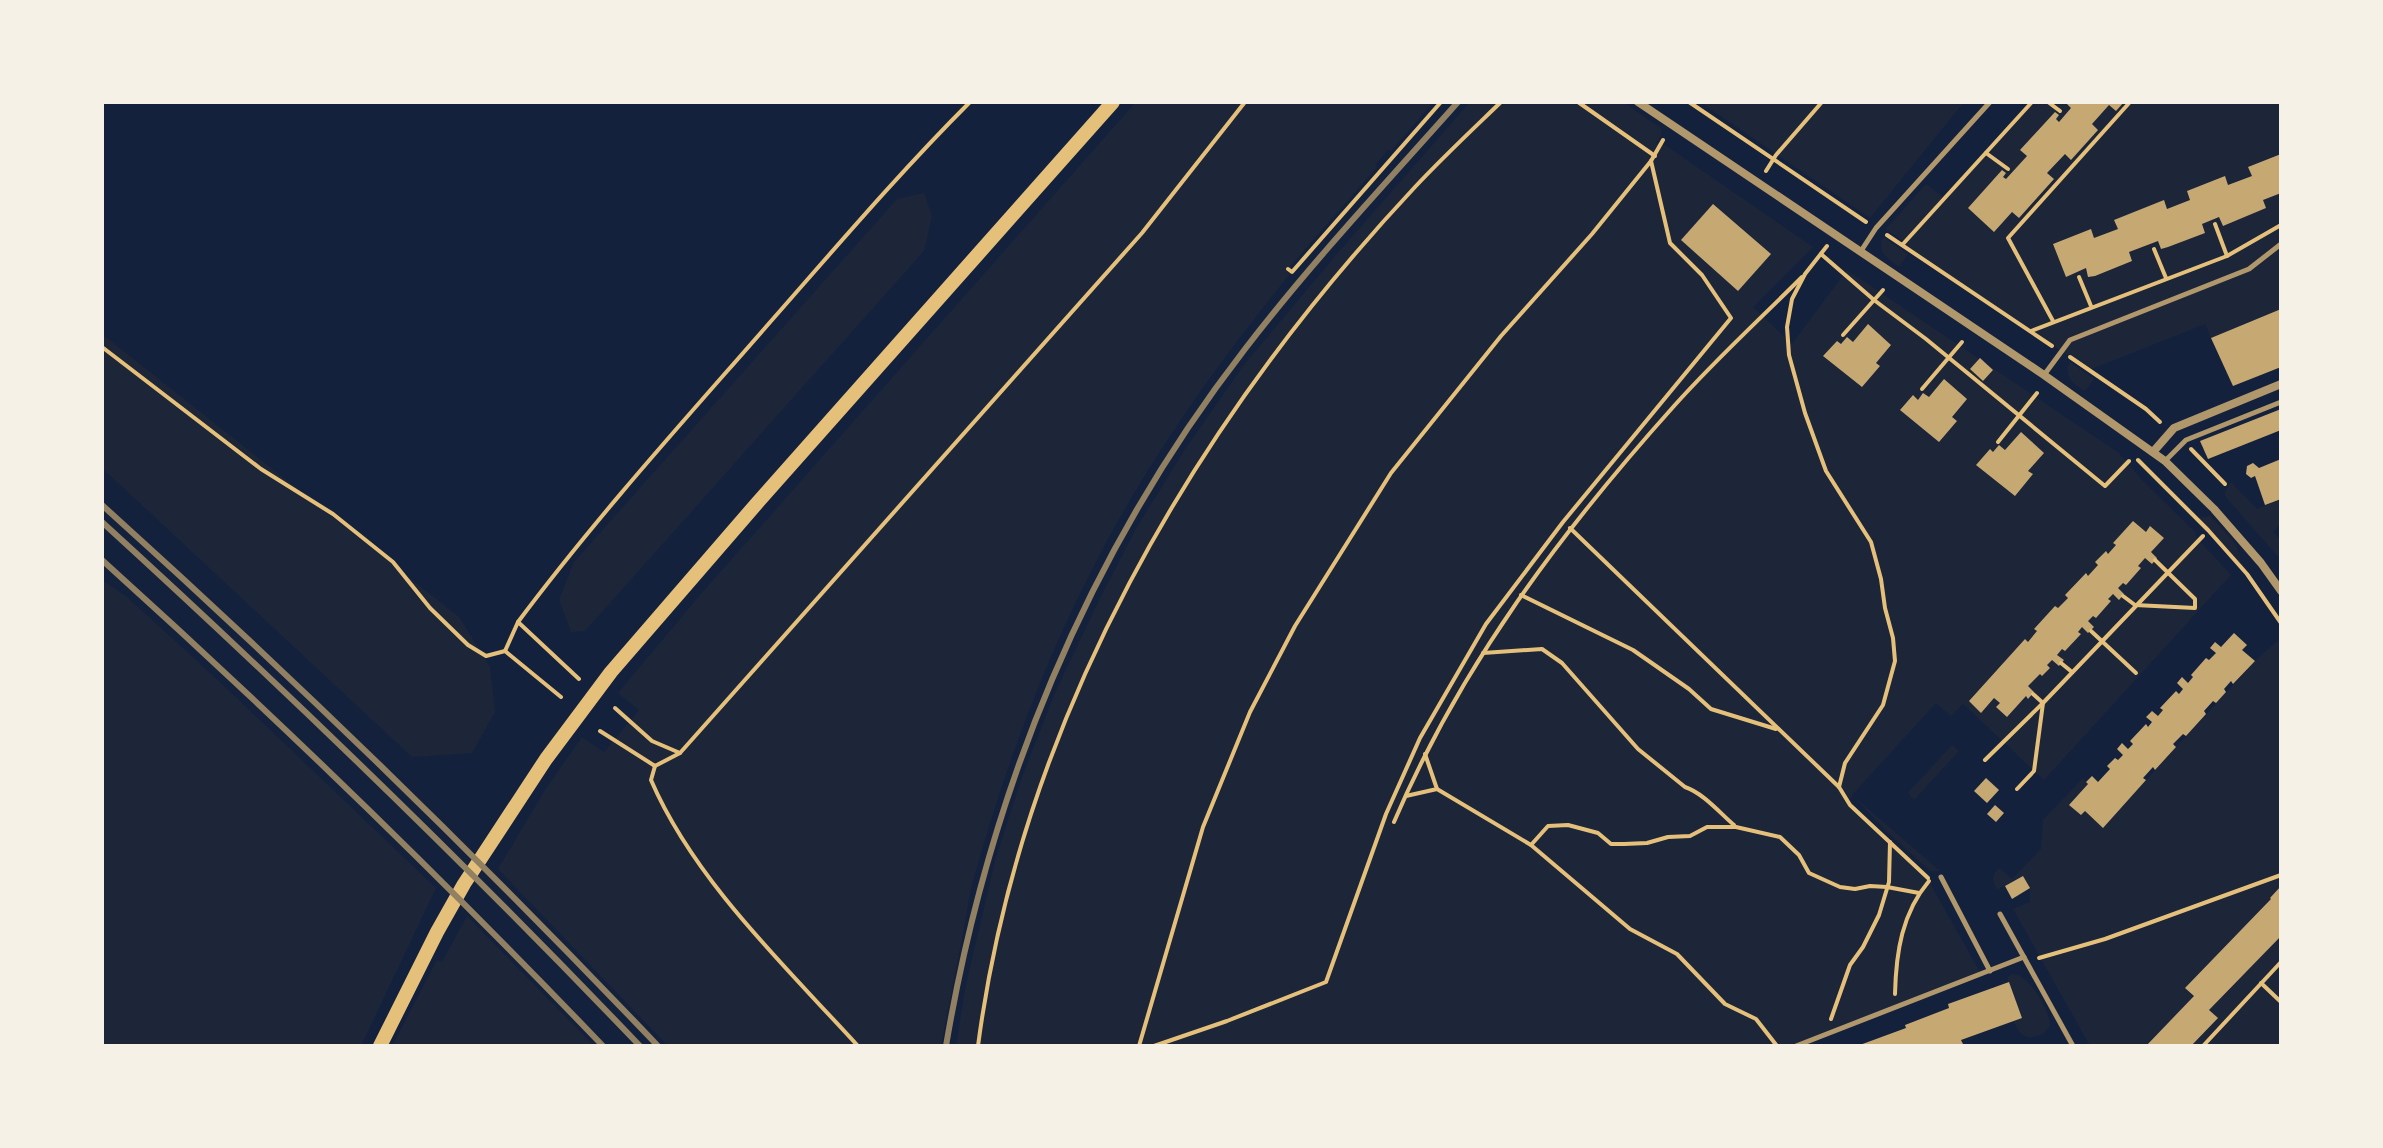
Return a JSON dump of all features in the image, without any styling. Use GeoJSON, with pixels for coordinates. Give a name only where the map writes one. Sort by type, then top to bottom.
{"type":"FeatureCollection","features":[{"type":"Feature","properties":{"kind":"main road"},"geometry":{"type":"LineString","coordinates":[[380,1046],[437,932],[496,833],[611,672],[1113,102]]}},
{"type":"Feature","properties":{"kind":"street"},"geometry":{"type":"LineString","coordinates":[[1638,102],[2044,375],[2165,461],[2214,509],[2281,591]]}},
{"type":"Feature","properties":{"kind":"street"},"geometry":{"type":"LineString","coordinates":[[2153,452],[2171,431],[2189,421],[2281,384]]}},
{"type":"Feature","properties":{"kind":"lane"},"geometry":{"type":"LineString","coordinates":[[1861,251],[1876,228],[1990,102]]}},
{"type":"Feature","properties":{"kind":"lane"},"geometry":{"type":"LineString","coordinates":[[2044,375],[2070,340],[2249,269],[2281,244]]}},
{"type":"Feature","properties":{"kind":"lane"},"geometry":{"type":"LineString","coordinates":[[2165,461],[2183,442],[2281,402]]}},
{"type":"Feature","properties":{"kind":"lane"},"geometry":{"type":"LineString","coordinates":[[1941,877],[1990,971]]}},
{"type":"Feature","properties":{"kind":"lane"},"geometry":{"type":"LineString","coordinates":[[2000,914],[2073,1046]]}},
{"type":"Feature","properties":{"kind":"lane"},"geometry":{"type":"LineString","coordinates":[[1796,1046],[2024,957]]}},
{"type":"Feature","properties":{"kind":"path"},"geometry":{"type":"LineString","coordinates":[[505,651],[518,622],[568,555],[876,203],[970,102]]}},
{"type":"Feature","properties":{"kind":"path"},"geometry":{"type":"LineString","coordinates":[[858,1046],[731,905],[688,849],[661,804],[651,780],[655,766],[680,753],[1142,233],[1245,102]]}},
{"type":"Feature","properties":{"kind":"path"},"geometry":{"type":"LineString","coordinates":[[1288,269],[1292,272],[1441,102]]}},
{"type":"Feature","properties":{"kind":"path"},"geometry":{"type":"LineString","coordinates":[[978,1046],[990,972],[1014,873],[1049,766],[1084,676],[1114,611],[1158,530],[1217,434],[1283,343],[1360,248],[1416,186],[1501,102]]}},
{"type":"Feature","properties":{"kind":"path"},"geometry":{"type":"LineString","coordinates":[[1578,102],[1655,156]]}},
{"type":"Feature","properties":{"kind":"path"},"geometry":{"type":"LineString","coordinates":[[1689,102],[2146,409],[2171,431]]}},
{"type":"Feature","properties":{"kind":"path"},"geometry":{"type":"LineString","coordinates":[[1759,182],[1774,159],[1822,102]]}},
{"type":"Feature","properties":{"kind":"path"},"geometry":{"type":"LineString","coordinates":[[1903,244],[2032,102]]}},
{"type":"Feature","properties":{"kind":"path"},"geometry":{"type":"LineString","coordinates":[[2048,102],[2060,111]]}},
{"type":"Feature","properties":{"kind":"path"},"geometry":{"type":"LineString","coordinates":[[2053,321],[2008,238],[2130,102]]}},
{"type":"Feature","properties":{"kind":"path"},"geometry":{"type":"LineString","coordinates":[[1139,1046],[1203,827],[1250,712],[1295,626],[1391,473],[1501,336],[1592,234],[1655,156],[1663,140]]}},
{"type":"Feature","properties":{"kind":"path"},"geometry":{"type":"LineString","coordinates":[[1986,153],[2008,169]]}},
{"type":"Feature","properties":{"kind":"path"},"geometry":{"type":"LineString","coordinates":[[1154,1046],[1326,982],[1386,814],[1420,738],[1486,624],[1563,522],[1731,318],[1702,275],[1670,243],[1651,161]]}},
{"type":"Feature","properties":{"kind":"path"},"geometry":{"type":"LineString","coordinates":[[2215,224],[2227,256]]}},
{"type":"Feature","properties":{"kind":"path"},"geometry":{"type":"LineString","coordinates":[[2031,331],[2227,256],[2281,225]]}},
{"type":"Feature","properties":{"kind":"path"},"geometry":{"type":"LineString","coordinates":[[1394,822],[1425,754],[1483,653],[1570,528],[1676,404],[1805,274],[1835,234]]}},
{"type":"Feature","properties":{"kind":"path"},"geometry":{"type":"LineString","coordinates":[[2154,249],[2166,278]]}},
{"type":"Feature","properties":{"kind":"path"},"geometry":{"type":"LineString","coordinates":[[1821,254],[2105,486],[2129,461]]}},
{"type":"Feature","properties":{"kind":"path"},"geometry":{"type":"LineString","coordinates":[[1805,274],[1792,299],[1787,327],[1789,355],[1826,471],[1871,542],[1893,638],[1895,661],[1883,705],[1845,763],[1839,787]]}},
{"type":"Feature","properties":{"kind":"path"},"geometry":{"type":"LineString","coordinates":[[2079,277],[2091,306]]}},
{"type":"Feature","properties":{"kind":"path"},"geometry":{"type":"LineString","coordinates":[[1843,335],[1883,290]]}},
{"type":"Feature","properties":{"kind":"path"},"geometry":{"type":"LineString","coordinates":[[1960,333],[1973,342]]}},
{"type":"Feature","properties":{"kind":"path"},"geometry":{"type":"LineString","coordinates":[[1922,389],[1962,342]]}},
{"type":"Feature","properties":{"kind":"path"},"geometry":{"type":"LineString","coordinates":[[102,347],[261,469],[333,514],[381,552],[393,562],[430,608],[468,645],[486,656],[505,651]]}},
{"type":"Feature","properties":{"kind":"path"},"geometry":{"type":"LineString","coordinates":[[1998,442],[2037,393]]}},
{"type":"Feature","properties":{"kind":"path"},"geometry":{"type":"LineString","coordinates":[[2183,442],[2225,484]]}},
{"type":"Feature","properties":{"kind":"path"},"geometry":{"type":"LineString","coordinates":[[2137,458],[2247,574],[2281,623]]}},
{"type":"Feature","properties":{"kind":"path"},"geometry":{"type":"LineString","coordinates":[[1570,528],[1839,787],[1850,805],[1925,874],[1934,888]]}},
{"type":"Feature","properties":{"kind":"path"},"geometry":{"type":"LineString","coordinates":[[1985,760],[2203,536]]}},
{"type":"Feature","properties":{"kind":"path"},"geometry":{"type":"LineString","coordinates":[[2123,596],[2135,605],[2195,608],[2195,599],[2155,560]]}},
{"type":"Feature","properties":{"kind":"path"},"geometry":{"type":"LineString","coordinates":[[1521,595],[1633,650],[1689,689],[1711,709],[1778,730]]}},
{"type":"Feature","properties":{"kind":"path"},"geometry":{"type":"LineString","coordinates":[[518,622],[579,679]]}},
{"type":"Feature","properties":{"kind":"path"},"geometry":{"type":"LineString","coordinates":[[2091,631],[2136,673]]}},
{"type":"Feature","properties":{"kind":"path"},"geometry":{"type":"LineString","coordinates":[[1483,653],[1542,649],[1562,663],[1638,749],[1736,827]]}},
{"type":"Feature","properties":{"kind":"path"},"geometry":{"type":"LineString","coordinates":[[505,651],[561,697]]}},
{"type":"Feature","properties":{"kind":"path"},"geometry":{"type":"LineString","coordinates":[[2061,663],[2072,672]]}},
{"type":"Feature","properties":{"kind":"path"},"geometry":{"type":"LineString","coordinates":[[2033,694],[2043,703]]}},
{"type":"Feature","properties":{"kind":"path"},"geometry":{"type":"LineString","coordinates":[[2017,789],[2034,771],[2043,703]]}},
{"type":"Feature","properties":{"kind":"path"},"geometry":{"type":"LineString","coordinates":[[615,708],[652,741],[680,753]]}},
{"type":"Feature","properties":{"kind":"path"},"geometry":{"type":"LineString","coordinates":[[600,731],[655,766]]}},
{"type":"Feature","properties":{"kind":"path"},"geometry":{"type":"LineString","coordinates":[[1425,754],[1437,789],[1531,845],[1630,929],[1677,954],[1725,1004],[1756,1019],[1777,1046]]}},
{"type":"Feature","properties":{"kind":"path"},"geometry":{"type":"LineString","coordinates":[[1405,796],[1437,789]]}},
{"type":"Feature","properties":{"kind":"path"},"geometry":{"type":"LineString","coordinates":[[1531,845],[1548,826],[1568,825],[1598,833],[1611,844],[1647,843],[1668,837],[1690,836],[1707,827],[1736,827],[1780,837],[1799,855],[1809,873],[1840,887],[1887,887],[1919,893]]}},
{"type":"Feature","properties":{"kind":"path"},"geometry":{"type":"LineString","coordinates":[[1825,1035],[1850,965],[1879,915],[1887,887],[1890,842]]}},
{"type":"Feature","properties":{"kind":"path"},"geometry":{"type":"LineString","coordinates":[[2039,958],[2105,939],[2281,875]]}},
{"type":"Feature","properties":{"kind":"path"},"geometry":{"type":"LineString","coordinates":[[1896,1007],[1900,940],[1907,915],[1929,881]]}},
{"type":"Feature","properties":{"kind":"path"},"geometry":{"type":"LineString","coordinates":[[2203,1046],[2280,966]]}},
{"type":"Feature","properties":{"kind":"path"},"geometry":{"type":"LineString","coordinates":[[2261,983],[2281,1002]]}},
{"type":"Feature","properties":{"kind":"shaded area"},"geometry":{"type":"Polygon","coordinates":[[[1136,102],[1430,102],[1431,105],[1391,151],[1388,150],[1375,165],[1377,167],[1286,271],[1290,274],[1214,372],[1161,449],[1092,570],[1046,668],[990,822],[971,889],[941,1046],[668,1046],[498,869],[545,790],[582,737],[604,752],[639,710],[618,693],[700,595],[1136,102]]]}},
{"type":"Feature","properties":{"kind":"shaded area"},"geometry":{"type":"Polygon","coordinates":[[[1470,102],[1623,102],[1661,128],[1662,134],[1656,143],[1665,145],[1813,247],[1753,307],[1792,344],[1847,270],[2119,453],[2195,532],[2196,537],[2231,575],[2044,780],[1963,704],[1951,716],[1936,703],[1852,795],[1940,871],[1930,871],[1853,796],[1847,801],[1925,874],[1981,974],[1796,1046],[956,1046],[965,989],[995,861],[1021,780],[1054,695],[1137,527],[1184,451],[1243,366],[1470,102]]]}},
{"type":"Feature","properties":{"kind":"shaded area"},"geometry":{"type":"Polygon","coordinates":[[[1700,102],[1964,102],[1870,218],[1700,102]]]}},
{"type":"Feature","properties":{"kind":"shaded area"},"geometry":{"type":"Polygon","coordinates":[[[2031,102],[2281,102],[2281,309],[2211,338],[2205,324],[2089,370],[1903,244],[2031,102]]]}},
{"type":"Feature","properties":{"kind":"shaded area"},"geometry":{"type":"Polygon","coordinates":[[[1926,184],[1943,197],[1903,241],[1886,229],[1926,184]]]}},
{"type":"Feature","properties":{"kind":"shaded area"},"geometry":{"type":"Polygon","coordinates":[[[924,193],[932,216],[924,251],[585,631],[571,632],[559,600],[574,562],[897,199],[924,193]]]}},
{"type":"Feature","properties":{"kind":"shaded area"},"geometry":{"type":"Polygon","coordinates":[[[1883,237],[1908,254],[1899,267],[1882,251],[1883,237]]]}},
{"type":"Feature","properties":{"kind":"shaded area"},"geometry":{"type":"Polygon","coordinates":[[[102,334],[459,617],[490,667],[495,712],[472,753],[412,757],[102,468],[102,334]]]}},
{"type":"Feature","properties":{"kind":"shaded area"},"geometry":{"type":"Polygon","coordinates":[[[2070,362],[2094,379],[2085,391],[2071,380],[2068,371],[2070,362]]]}},
{"type":"Feature","properties":{"kind":"shaded area"},"geometry":{"type":"Polygon","coordinates":[[[2231,482],[2257,509],[2281,499],[2281,523],[2273,532],[2281,540],[2281,560],[2225,496],[2231,482]]]}},
{"type":"Feature","properties":{"kind":"shaded area"},"geometry":{"type":"Polygon","coordinates":[[[2210,516],[2235,544],[2240,563],[2197,518],[2210,516]]]}},
{"type":"Feature","properties":{"kind":"shaded area"},"geometry":{"type":"Polygon","coordinates":[[[102,580],[127,597],[220,682],[436,888],[361,1046],[102,1046],[102,580]]]}},
{"type":"Feature","properties":{"kind":"shaded area"},"geometry":{"type":"Polygon","coordinates":[[[2278,640],[2281,645],[2281,1046],[2090,1046],[2013,909],[2030,902],[2030,888],[2022,876],[1997,890],[1994,876],[1999,868],[2012,879],[2041,849],[2043,820],[2083,778],[2088,784],[2070,805],[2081,815],[2085,811],[2103,827],[2255,661],[2278,640]]]}},
{"type":"Feature","properties":{"kind":"shaded area"},"geometry":{"type":"Polygon","coordinates":[[[1952,745],[1959,751],[1914,800],[1908,793],[1952,745]]]}},
{"type":"Feature","properties":{"kind":"shaded area"},"geometry":{"type":"Polygon","coordinates":[[[467,916],[594,1046],[392,1046],[437,960],[442,962],[467,916]]]}},
{"type":"Feature","properties":{"kind":"shaded area"},"geometry":{"type":"Polygon","coordinates":[[[2013,974],[2026,980],[2043,1003],[2050,1026],[2043,1034],[2029,1038],[2020,1033],[2013,1021],[2022,1017],[2007,977],[2013,974]]]}},
{"type":"Feature","properties":{"kind":"building"},"geometry":{"type":"Polygon","coordinates":[[[2065,102],[2124,102],[2116,111],[2109,105],[2092,124],[2098,130],[2071,160],[2065,154],[2047,173],[2054,179],[2019,218],[2012,212],[1994,232],[1968,208],[2002,170],[2006,173],[2003,177],[2006,179],[2027,156],[2020,150],[2055,112],[2059,115],[2056,119],[2059,122],[2071,108],[2065,102]]]}},
{"type":"Feature","properties":{"kind":"building"},"geometry":{"type":"Polygon","coordinates":[[[2281,154],[2281,193],[2263,200],[2266,208],[2223,226],[2219,217],[2202,224],[2205,233],[2168,247],[2161,249],[2158,241],[2129,252],[2132,261],[2095,276],[2088,277],[2086,268],[2066,277],[2053,244],[2091,229],[2094,238],[2118,229],[2114,220],[2164,200],[2167,209],[2190,200],[2187,191],[2225,176],[2228,185],[2252,176],[2248,167],[2281,154]]]}},
{"type":"Feature","properties":{"kind":"building"},"geometry":{"type":"Polygon","coordinates":[[[1713,204],[1771,254],[1738,291],[1681,240],[1713,204]]]}},
{"type":"Feature","properties":{"kind":"building"},"geometry":{"type":"Polygon","coordinates":[[[2281,309],[2281,367],[2233,386],[2211,338],[2281,309]]]}},
{"type":"Feature","properties":{"kind":"building"},"geometry":{"type":"Polygon","coordinates":[[[1868,324],[1891,345],[1876,363],[1880,366],[1862,387],[1823,356],[1837,341],[1841,344],[1847,337],[1853,342],[1868,324]]]}},
{"type":"Feature","properties":{"kind":"building"},"geometry":{"type":"Polygon","coordinates":[[[1980,358],[1993,370],[1983,381],[1970,369],[1980,358]]]}},
{"type":"Feature","properties":{"kind":"building"},"geometry":{"type":"Polygon","coordinates":[[[1944,379],[1967,399],[1952,417],[1957,421],[1939,442],[1900,410],[1913,395],[1918,400],[1923,393],[1929,397],[1944,379]]]}},
{"type":"Feature","properties":{"kind":"building"},"geometry":{"type":"Polygon","coordinates":[[[2281,409],[2281,430],[2208,459],[2200,441],[2281,409]]]}},
{"type":"Feature","properties":{"kind":"building"},"geometry":{"type":"Polygon","coordinates":[[[2021,432],[2044,453],[2028,471],[2033,474],[2015,496],[1976,465],[1990,449],[1993,452],[1999,445],[2005,450],[2021,432]]]}},
{"type":"Feature","properties":{"kind":"building"},"geometry":{"type":"Polygon","coordinates":[[[2281,459],[2281,499],[2265,505],[2255,476],[2251,478],[2246,474],[2247,466],[2253,463],[2259,468],[2281,459]]]}},
{"type":"Feature","properties":{"kind":"building"},"geometry":{"type":"Polygon","coordinates":[[[2133,521],[2146,532],[2150,526],[2164,538],[2151,552],[2157,558],[2152,564],[2145,558],[2138,566],[2141,568],[2126,585],[2123,583],[2118,588],[2124,594],[2119,600],[2113,594],[2108,599],[2111,601],[2096,618],[2093,616],[2088,621],[2094,627],[2088,633],[2082,627],[2078,632],[2081,634],[2065,651],[2062,649],[2057,655],[2064,660],[2059,666],[2052,660],[2047,665],[2050,668],[2028,686],[2034,692],[2028,699],[2026,696],[2007,717],[1996,707],[2000,703],[1994,698],[1981,713],[1969,701],[2025,639],[2028,642],[2037,631],[2034,629],[2055,606],[2058,608],[2068,598],[2065,595],[2086,573],[2088,576],[2098,565],[2095,562],[2106,551],[2108,554],[2116,545],[2113,543],[2133,521]]]}},
{"type":"Feature","properties":{"kind":"building"},"geometry":{"type":"Polygon","coordinates":[[[2234,633],[2247,645],[2242,650],[2255,661],[2233,684],[2231,681],[2224,689],[2226,692],[2216,703],[2213,701],[2186,736],[2183,734],[2173,744],[2176,747],[2143,778],[2146,780],[2103,828],[2085,811],[2081,815],[2069,805],[2092,776],[2098,782],[2110,769],[2107,766],[2123,755],[2117,749],[2122,743],[2128,749],[2133,744],[2130,741],[2146,724],[2148,727],[2152,722],[2146,717],[2152,711],[2158,716],[2163,710],[2160,708],[2176,691],[2179,694],[2183,689],[2177,683],[2182,677],[2188,683],[2206,658],[2209,660],[2216,653],[2210,648],[2215,642],[2221,647],[2234,633]]]}},
{"type":"Feature","properties":{"kind":"building"},"geometry":{"type":"Polygon","coordinates":[[[1986,778],[1999,790],[1987,803],[1974,791],[1986,778]]]}},
{"type":"Feature","properties":{"kind":"building"},"geometry":{"type":"Polygon","coordinates":[[[1995,805],[2004,813],[1996,822],[1987,814],[1995,805]]]}},
{"type":"Feature","properties":{"kind":"building"},"geometry":{"type":"Polygon","coordinates":[[[2023,876],[2030,888],[2012,899],[2005,886],[2023,876]]]}},
{"type":"Feature","properties":{"kind":"building"},"geometry":{"type":"Polygon","coordinates":[[[2281,886],[2281,936],[2209,1010],[2218,1018],[2191,1046],[2146,1046],[2194,996],[2185,988],[2281,886]]]}},
{"type":"Feature","properties":{"kind":"building"},"geometry":{"type":"Polygon","coordinates":[[[2009,982],[2022,1018],[1961,1040],[1963,1044],[1857,1046],[1906,1028],[1905,1025],[1949,1008],[1948,1004],[2009,982]]]}},
{"type":"Feature","properties":{"kind":"railway"},"geometry":{"type":"LineString","coordinates":[[946,1046],[965,951],[989,859],[1018,768],[1052,679],[1092,592],[1138,508],[1189,427],[1245,349],[1349,224],[1458,102]]}},
{"type":"Feature","properties":{"kind":"railway"},"geometry":{"type":"LineString","coordinates":[[102,505],[385,770],[658,1046]]}},
{"type":"Feature","properties":{"kind":"railway"},"geometry":{"type":"LineString","coordinates":[[102,522],[376,780],[640,1046]]}},
{"type":"Feature","properties":{"kind":"railway"},"geometry":{"type":"LineString","coordinates":[[102,560],[357,798],[603,1046]]}}]}
